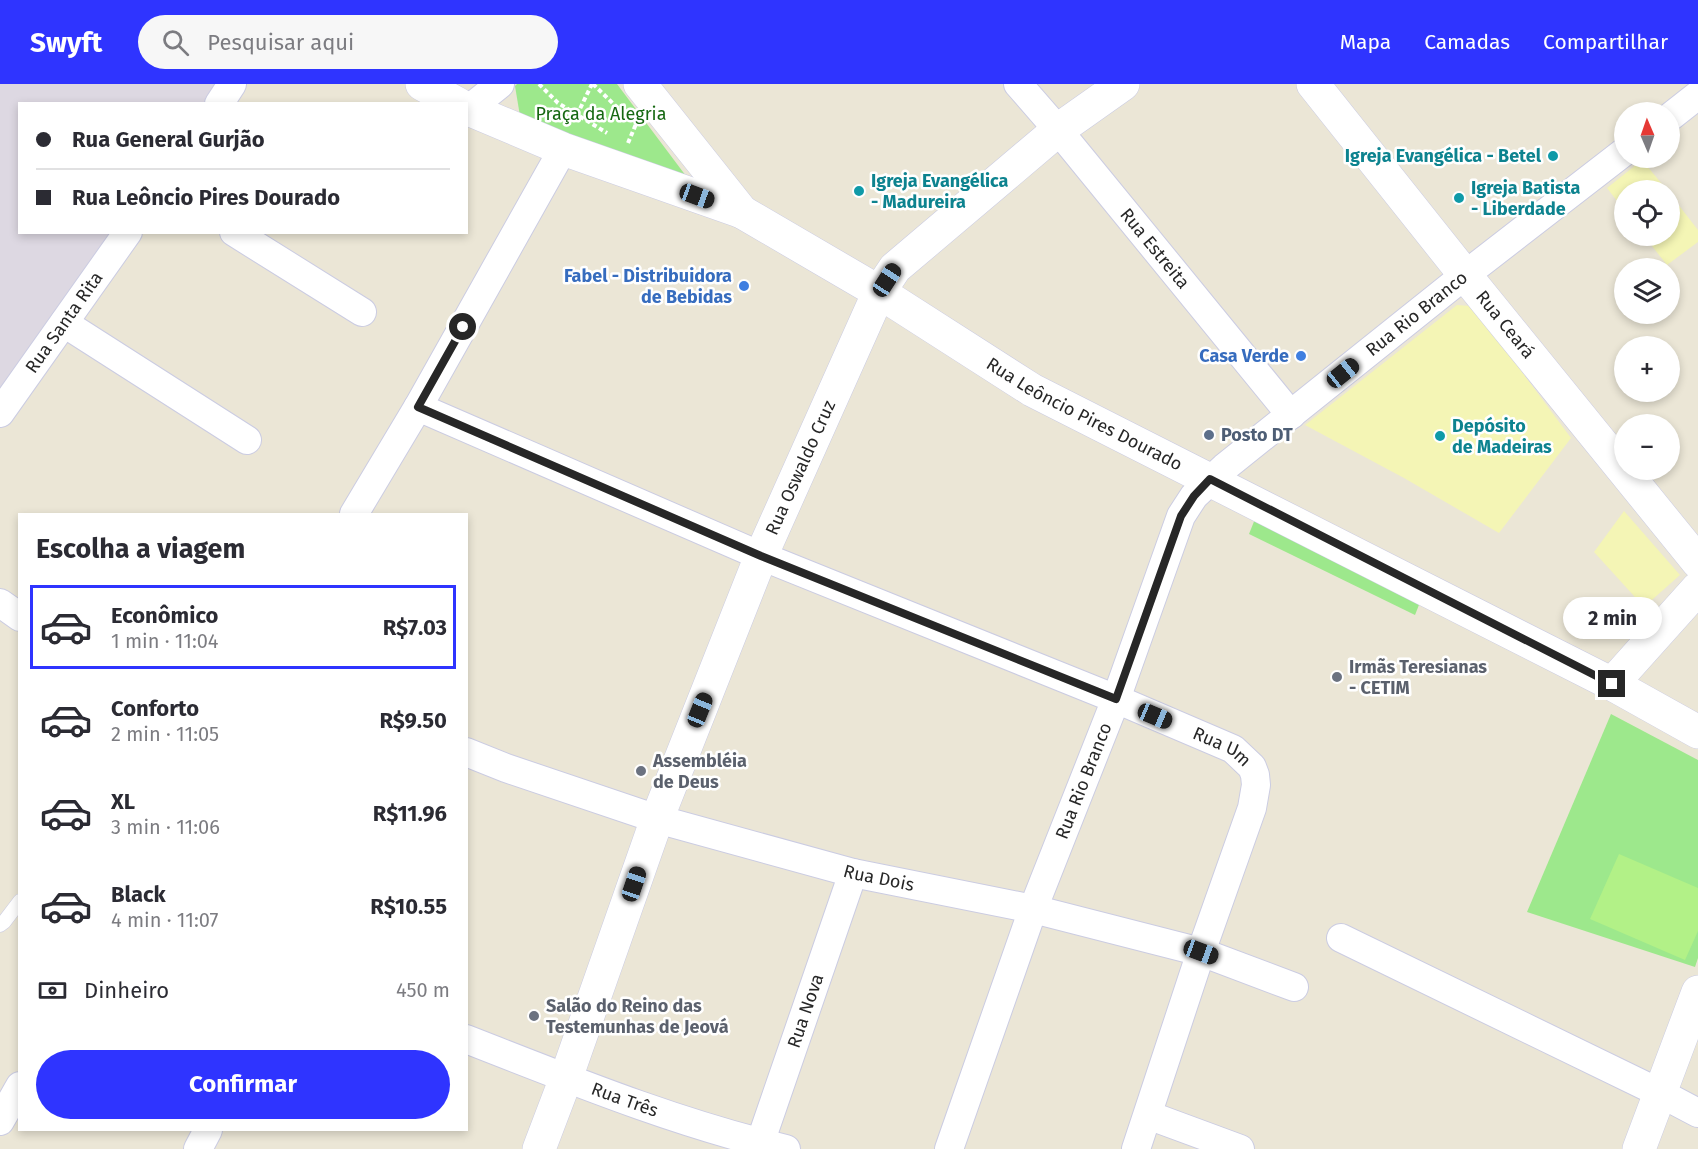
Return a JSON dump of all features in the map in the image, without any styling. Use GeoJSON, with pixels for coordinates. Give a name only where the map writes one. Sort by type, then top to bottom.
{"type":"FeatureCollection","features":[{"type":"Feature","properties":{"kind":"street"},"geometry":{"type":"LineString","coordinates":[[220,102],[232,84]]}},
{"type":"Feature","properties":{"kind":"street","name":"Rua Leôncio Pires Dourado"},"geometry":{"type":"LineString","coordinates":[[423,84],[455,102]]}},
{"type":"Feature","properties":{"kind":"street"},"geometry":{"type":"LineString","coordinates":[[468,104],[500,84]]}},
{"type":"Feature","properties":{"kind":"street"},"geometry":{"type":"LineString","coordinates":[[640,84],[742,212]]}},
{"type":"Feature","properties":{"kind":"street","name":"Rua Estreita"},"geometry":{"type":"LineString","coordinates":[[1018,84],[1291,415]]}},
{"type":"Feature","properties":{"kind":"street","name":"Rua Oswaldo Cruz"},"geometry":{"type":"LineString","coordinates":[[539,1149],[657,819],[761,556],[879,292],[895,268],[1058,130],[1123,84]]}},
{"type":"Feature","properties":{"kind":"street","name":"Rua Ceará"},"geometry":{"type":"LineString","coordinates":[[1313,84],[1698,562]]}},
{"type":"Feature","properties":{"kind":"street"},"geometry":{"type":"LineString","coordinates":[[1680,109],[1698,95]]}},
{"type":"Feature","properties":{"kind":"street","name":"Rua Leôncio Pires Dourado"},"geometry":{"type":"LineString","coordinates":[[468,109],[563,148],[742,212],[879,292],[1032,390],[1612,684],[1698,732]]}},
{"type":"Feature","properties":{"kind":"street"},"geometry":{"type":"LineString","coordinates":[[355,513],[418,407],[563,148]]}},
{"type":"Feature","properties":{"kind":"street","name":"Rua Rio Branco"},"geometry":{"type":"LineString","coordinates":[[950,1149],[1033,909],[1116,699],[1181,516],[1194,496],[1210,479],[1464,274],[1614,160]]}},
{"type":"Feature","properties":{"kind":"street","name":"Rua Santa Rita"},"geometry":{"type":"LineString","coordinates":[[0,413],[127,234]]}},
{"type":"Feature","properties":{"kind":"street"},"geometry":{"type":"LineString","coordinates":[[237,234],[362,312]]}},
{"type":"Feature","properties":{"kind":"street"},"geometry":{"type":"LineString","coordinates":[[64,323],[247,440]]}},
{"type":"Feature","properties":{"kind":"street","name":"Rua Um"},"geometry":{"type":"LineString","coordinates":[[418,407],[761,556],[1116,699],[1233,749],[1252,767],[1256,785],[1252,808],[1201,952],[1136,1149]]}},
{"type":"Feature","properties":{"kind":"street"},"geometry":{"type":"LineString","coordinates":[[1612,684],[1698,588]]}},
{"type":"Feature","properties":{"kind":"street"},"geometry":{"type":"LineString","coordinates":[[0,603],[18,616]]}},
{"type":"Feature","properties":{"kind":"street","name":"Rua Dois"},"geometry":{"type":"LineString","coordinates":[[468,753],[657,819],[853,873],[1033,909],[1201,952],[1294,987]]}},
{"type":"Feature","properties":{"kind":"street","name":"Rua Nova"},"geometry":{"type":"LineString","coordinates":[[768,1147],[853,873]]}},
{"type":"Feature","properties":{"kind":"street"},"geometry":{"type":"LineString","coordinates":[[1341,938],[1698,1113]]}},
{"type":"Feature","properties":{"kind":"street"},"geometry":{"type":"LineString","coordinates":[[1639,1149],[1698,992]]}},
{"type":"Feature","properties":{"kind":"street","name":"Rua Três"},"geometry":{"type":"LineString","coordinates":[[468,1040],[666,1114],[768,1147]]}},
{"type":"Feature","properties":{"kind":"street"},"geometry":{"type":"LineString","coordinates":[[0,1121],[18,1090]]}},
{"type":"Feature","properties":{"kind":"street"},"geometry":{"type":"LineString","coordinates":[[1148,1115],[1240,1149]]}},
{"type":"Feature","properties":{"kind":"street"},"geometry":{"type":"LineString","coordinates":[[198,1149],[207,1131]]}},
{"type":"Feature","properties":{"kind":"lane"},"geometry":{"type":"LineString","coordinates":[[0,925],[18,904]]}},
{"type":"Feature","properties":{"kind":"path"},"geometry":{"type":"LineString","coordinates":[[539,84],[558,103],[608,134]]}},
{"type":"Feature","properties":{"kind":"path"},"geometry":{"type":"LineString","coordinates":[[576,114],[593,84],[636,124]]}},
{"type":"Feature","properties":{"kind":"path"},"geometry":{"type":"LineString","coordinates":[[636,124],[646,121]]}},
{"type":"Feature","properties":{"kind":"path"},"geometry":{"type":"LineString","coordinates":[[626,146],[636,124]]}},
{"type":"Feature","properties":{"kind":"shaded area"},"geometry":{"type":"Polygon","coordinates":[[[0,84],[224,84],[212,102],[18,102],[18,234],[120,234],[0,396],[0,84]]]}},
{"type":"Feature","properties":{"kind":"green space","name":"Praça da Alegria"},"geometry":{"type":"Polygon","coordinates":[[[517,84],[617,84],[689,180],[520,116],[515,86],[517,84]]]}},
{"type":"Feature","properties":{"kind":"green space"},"geometry":{"type":"Polygon","coordinates":[[[1259,509],[1424,592],[1415,615],[1249,534],[1259,509]]]}},
{"type":"Feature","properties":{"kind":"green space"},"geometry":{"type":"Polygon","coordinates":[[[1611,714],[1698,760],[1698,958],[1695,967],[1527,912],[1611,714]]]}},
{"type":"Feature","properties":{"kind":"green space"},"geometry":{"type":"Polygon","coordinates":[[[1619,854],[1698,888],[1698,931],[1685,960],[1590,919],[1619,854]]]}},
{"type":"Feature","properties":{"kind":"sand"},"geometry":{"type":"Polygon","coordinates":[[[1632,168],[1649,168],[1659,180],[1617,180],[1632,168]]]}},
{"type":"Feature","properties":{"kind":"sand"},"geometry":{"type":"Polygon","coordinates":[[[1614,182],[1614,197],[1607,188],[1614,182]]]}},
{"type":"Feature","properties":{"kind":"sand"},"geometry":{"type":"Polygon","coordinates":[[[1680,207],[1698,230],[1698,242],[1676,258],[1661,258],[1652,246],[1680,246],[1680,207]]]}},
{"type":"Feature","properties":{"kind":"sand"},"geometry":{"type":"Polygon","coordinates":[[[1457,305],[1470,306],[1476,310],[1571,438],[1499,533],[1404,478],[1305,425],[1457,305]]]}},
{"type":"Feature","properties":{"kind":"sand"},"geometry":{"type":"Polygon","coordinates":[[[1624,511],[1680,575],[1644,607],[1594,552],[1624,511]]]}},
{"type":"Feature","properties":{"kind":"place","name":"Igreja Evangélica - Betel"},"geometry":{"type":"Point","coordinates":[1553,156]}},
{"type":"Feature","properties":{"kind":"place","name":"Igreja Evangélica - Madureira"},"geometry":{"type":"Point","coordinates":[859,191]}},
{"type":"Feature","properties":{"kind":"place","name":"Igreja Batista - Liberdade"},"geometry":{"type":"Point","coordinates":[1459,198]}},
{"type":"Feature","properties":{"kind":"place","name":"Fabel - Distribuidora de Bebidas"},"geometry":{"type":"Point","coordinates":[744,286]}},
{"type":"Feature","properties":{"kind":"place","name":"Casa Verde"},"geometry":{"type":"Point","coordinates":[1301,356]}},
{"type":"Feature","properties":{"kind":"place","name":"Posto DT"},"geometry":{"type":"Point","coordinates":[1209,435]}},
{"type":"Feature","properties":{"kind":"place","name":"Depósito de Madeiras"},"geometry":{"type":"Point","coordinates":[1440,436]}},
{"type":"Feature","properties":{"kind":"place","name":"Irmãs Teresianas - CETIM"},"geometry":{"type":"Point","coordinates":[1337,677]}},
{"type":"Feature","properties":{"kind":"place","name":"Assembléia de Deus"},"geometry":{"type":"Point","coordinates":[641,771]}},
{"type":"Feature","properties":{"kind":"place","name":"Salão do Reino das Testemunhas de Jeová"},"geometry":{"type":"Point","coordinates":[534,1016]}},
{"type":"Feature","properties":{"kind":"route"},"geometry":{"type":"LineString","coordinates":[[463,327],[418,407],[761,556],[1116,699],[1181,516],[1194,496],[1210,479],[1612,684]]}}]}
